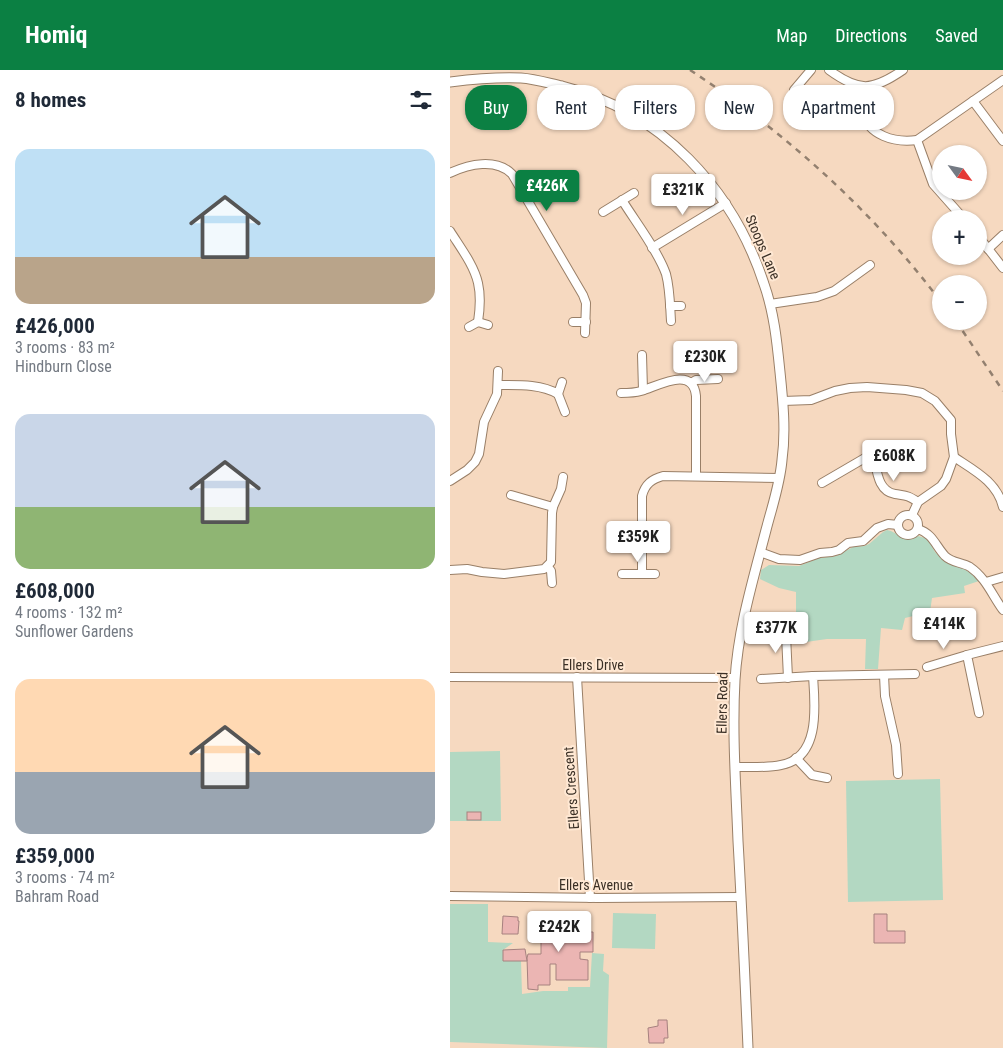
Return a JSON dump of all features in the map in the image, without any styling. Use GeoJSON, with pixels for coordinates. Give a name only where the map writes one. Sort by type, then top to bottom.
{"type":"FeatureCollection","features":[{"type":"Feature","properties":{"kind":"street"},"geometry":{"type":"LineString","coordinates":[[798,85],[811,70]]}},
{"type":"Feature","properties":{"kind":"street"},"geometry":{"type":"LineString","coordinates":[[828,70],[844,82],[855,85]]}},
{"type":"Feature","properties":{"kind":"street"},"geometry":{"type":"LineString","coordinates":[[877,85],[903,70]]}},
{"type":"Feature","properties":{"kind":"street","name":"Stoops Lane"},"geometry":{"type":"LineString","coordinates":[[450,82],[475,78],[523,78],[578,90],[619,106],[664,136],[686,154],[726,203],[746,239],[765,286],[770,304]]}},
{"type":"Feature","properties":{"kind":"street"},"geometry":{"type":"LineString","coordinates":[[875,130],[892,140],[903,142],[917,140],[1003,80]]}},
{"type":"Feature","properties":{"kind":"street"},"geometry":{"type":"LineString","coordinates":[[973,101],[1003,141]]}},
{"type":"Feature","properties":{"kind":"street"},"geometry":{"type":"LineString","coordinates":[[917,140],[933,184],[956,210]]}},
{"type":"Feature","properties":{"kind":"street"},"geometry":{"type":"LineString","coordinates":[[450,173],[459,169],[485,164],[499,165],[506,168],[512,174],[583,295],[586,303],[586,333]]}},
{"type":"Feature","properties":{"kind":"street"},"geometry":{"type":"LineString","coordinates":[[603,212],[634,193]]}},
{"type":"Feature","properties":{"kind":"street"},"geometry":{"type":"LineString","coordinates":[[622,200],[666,274],[671,321]]}},
{"type":"Feature","properties":{"kind":"street"},"geometry":{"type":"LineString","coordinates":[[652,248],[726,203]]}},
{"type":"Feature","properties":{"kind":"street"},"geometry":{"type":"LineString","coordinates":[[450,231],[472,266],[478,282],[480,304],[478,322]]}},
{"type":"Feature","properties":{"kind":"street"},"geometry":{"type":"LineString","coordinates":[[1003,235],[988,249],[1003,268]]}},
{"type":"Feature","properties":{"kind":"street"},"geometry":{"type":"LineString","coordinates":[[770,304],[808,299],[834,291],[870,265]]}},
{"type":"Feature","properties":{"kind":"street","name":"Ellers Road"},"geometry":{"type":"LineString","coordinates":[[748,1048],[735,767],[735,678],[741,629],[783,459],[783,401],[778,348],[770,304]]}},
{"type":"Feature","properties":{"kind":"street"},"geometry":{"type":"LineString","coordinates":[[670,306],[681,306]]}},
{"type":"Feature","properties":{"kind":"street"},"geometry":{"type":"LineString","coordinates":[[469,326],[478,322],[488,326]]}},
{"type":"Feature","properties":{"kind":"street"},"geometry":{"type":"LineString","coordinates":[[573,322],[586,322]]}},
{"type":"Feature","properties":{"kind":"street"},"geometry":{"type":"LineString","coordinates":[[642,355],[643,390]]}},
{"type":"Feature","properties":{"kind":"street"},"geometry":{"type":"LineString","coordinates":[[450,481],[467,470],[475,462],[484,422],[494,404],[499,385],[498,371]]}},
{"type":"Feature","properties":{"kind":"street"},"geometry":{"type":"LineString","coordinates":[[692,383],[696,380],[718,379]]}},
{"type":"Feature","properties":{"kind":"street"},"geometry":{"type":"LineString","coordinates":[[621,393],[643,390],[670,380],[688,380],[692,383],[696,396],[696,476]]}},
{"type":"Feature","properties":{"kind":"street"},"geometry":{"type":"LineString","coordinates":[[562,382],[558,394],[565,412]]}},
{"type":"Feature","properties":{"kind":"street"},"geometry":{"type":"LineString","coordinates":[[499,385],[543,388],[558,394]]}},
{"type":"Feature","properties":{"kind":"street"},"geometry":{"type":"LineString","coordinates":[[783,401],[811,400],[835,391],[867,387],[922,393],[935,401],[951,420],[954,457],[946,479],[941,486],[918,502],[912,515]]}},
{"type":"Feature","properties":{"kind":"street"},"geometry":{"type":"LineString","coordinates":[[873,454],[884,490],[897,495],[907,495],[918,502]]}},
{"type":"Feature","properties":{"kind":"street"},"geometry":{"type":"LineString","coordinates":[[822,483],[873,454],[909,460]]}},
{"type":"Feature","properties":{"kind":"street"},"geometry":{"type":"LineString","coordinates":[[954,457],[989,481],[996,490],[1003,508]]}},
{"type":"Feature","properties":{"kind":"street"},"geometry":{"type":"LineString","coordinates":[[642,574],[644,490],[655,478],[663,476],[696,476],[779,478]]}},
{"type":"Feature","properties":{"kind":"street"},"geometry":{"type":"LineString","coordinates":[[450,570],[466,569],[504,574],[544,569],[548,566],[551,562],[553,507],[561,489],[563,477]]}},
{"type":"Feature","properties":{"kind":"street"},"geometry":{"type":"LineString","coordinates":[[511,495],[553,507]]}},
{"type":"Feature","properties":{"kind":"street"},"geometry":{"type":"LineString","coordinates":[[912,515],[918,522],[918,529],[913,534],[906,535],[900,532],[898,525],[902,516],[912,515]]}},
{"type":"Feature","properties":{"kind":"street"},"geometry":{"type":"LineString","coordinates":[[760,552],[780,559],[800,560],[820,553],[839,550],[848,543],[863,541],[877,528],[888,524],[898,525]]}},
{"type":"Feature","properties":{"kind":"street"},"geometry":{"type":"LineString","coordinates":[[918,529],[925,531],[933,537],[946,557],[967,565],[986,582],[1003,610]]}},
{"type":"Feature","properties":{"kind":"street"},"geometry":{"type":"LineString","coordinates":[[548,566],[551,571],[552,583]]}},
{"type":"Feature","properties":{"kind":"street"},"geometry":{"type":"LineString","coordinates":[[622,574],[655,574]]}},
{"type":"Feature","properties":{"kind":"street"},"geometry":{"type":"LineString","coordinates":[[986,582],[1003,577]]}},
{"type":"Feature","properties":{"kind":"street"},"geometry":{"type":"LineString","coordinates":[[779,624],[785,631],[788,678]]}},
{"type":"Feature","properties":{"kind":"street"},"geometry":{"type":"LineString","coordinates":[[786,637],[800,636]]}},
{"type":"Feature","properties":{"kind":"street"},"geometry":{"type":"LineString","coordinates":[[927,666],[1003,646]]}},
{"type":"Feature","properties":{"kind":"street"},"geometry":{"type":"LineString","coordinates":[[967,655],[979,713]]}},
{"type":"Feature","properties":{"kind":"street"},"geometry":{"type":"LineString","coordinates":[[761,679],[915,674]]}},
{"type":"Feature","properties":{"kind":"street"},"geometry":{"type":"LineString","coordinates":[[884,675],[885,696],[896,745],[898,774]]}},
{"type":"Feature","properties":{"kind":"street"},"geometry":{"type":"LineString","coordinates":[[735,767],[782,765],[796,758],[807,746],[812,735],[814,723],[813,676]]}},
{"type":"Feature","properties":{"kind":"street","name":"Ellers Drive"},"geometry":{"type":"LineString","coordinates":[[450,677],[735,678]]}},
{"type":"Feature","properties":{"kind":"street","name":"Ellers Crescent"},"geometry":{"type":"LineString","coordinates":[[577,677],[590,898]]}},
{"type":"Feature","properties":{"kind":"street"},"geometry":{"type":"LineString","coordinates":[[796,758],[812,775],[827,778]]}},
{"type":"Feature","properties":{"kind":"street","name":"Ellers Avenue"},"geometry":{"type":"LineString","coordinates":[[450,896],[590,898],[741,897]]}},
{"type":"Feature","properties":{"kind":"green space"},"geometry":{"type":"Polygon","coordinates":[[[887,530],[904,538],[912,539],[918,536],[929,540],[935,552],[946,562],[976,576],[979,581],[964,586],[965,593],[932,598],[930,612],[905,618],[902,630],[881,628],[878,669],[865,669],[866,639],[827,639],[799,643],[807,637],[801,631],[796,630],[796,592],[779,588],[760,579],[761,570],[769,565],[799,566],[819,558],[836,556],[853,547],[869,544],[887,530]]]}},
{"type":"Feature","properties":{"kind":"green space"},"geometry":{"type":"Polygon","coordinates":[[[500,751],[501,821],[450,821],[450,752],[500,751]]]}},
{"type":"Feature","properties":{"kind":"green space"},"geometry":{"type":"Polygon","coordinates":[[[940,779],[943,900],[848,902],[846,781],[940,779]]]}},
{"type":"Feature","properties":{"kind":"green space"},"geometry":{"type":"Polygon","coordinates":[[[450,904],[488,904],[488,942],[513,943],[503,950],[503,961],[521,961],[522,994],[543,991],[568,991],[568,987],[590,987],[592,953],[604,954],[603,971],[609,975],[607,1048],[450,1042],[450,904]]]}},
{"type":"Feature","properties":{"kind":"green space"},"geometry":{"type":"Polygon","coordinates":[[[613,913],[656,914],[655,949],[612,948],[613,913]]]}},
{"type":"Feature","properties":{"kind":"building"},"geometry":{"type":"Polygon","coordinates":[[[467,812],[481,812],[481,820],[467,820],[467,812]]]}},
{"type":"Feature","properties":{"kind":"building"},"geometry":{"type":"Polygon","coordinates":[[[874,914],[887,914],[887,931],[905,931],[905,943],[874,943],[874,914]]]}},
{"type":"Feature","properties":{"kind":"building"},"geometry":{"type":"Polygon","coordinates":[[[503,916],[518,917],[518,934],[502,934],[503,916]]]}},
{"type":"Feature","properties":{"kind":"building"},"geometry":{"type":"Polygon","coordinates":[[[536,916],[556,916],[556,925],[576,925],[576,932],[593,932],[593,952],[580,952],[580,959],[588,960],[588,980],[556,980],[556,964],[550,964],[550,985],[538,985],[538,990],[528,989],[528,954],[541,954],[541,929],[536,929],[536,916]]]}},
{"type":"Feature","properties":{"kind":"building"},"geometry":{"type":"Polygon","coordinates":[[[525,949],[527,961],[503,961],[503,950],[525,949]]]}},
{"type":"Feature","properties":{"kind":"building"},"geometry":{"type":"Polygon","coordinates":[[[658,1020],[667,1020],[668,1038],[664,1038],[664,1043],[649,1043],[648,1028],[658,1026],[658,1020]]]}},
{"type":"Feature","properties":{"kind":"railway"},"geometry":{"type":"LineString","coordinates":[[690,70],[760,120],[826,175],[886,236],[932,291]]}},
{"type":"Feature","properties":{"kind":"railway"},"geometry":{"type":"LineString","coordinates":[[962,330],[1003,391]]}}]}
